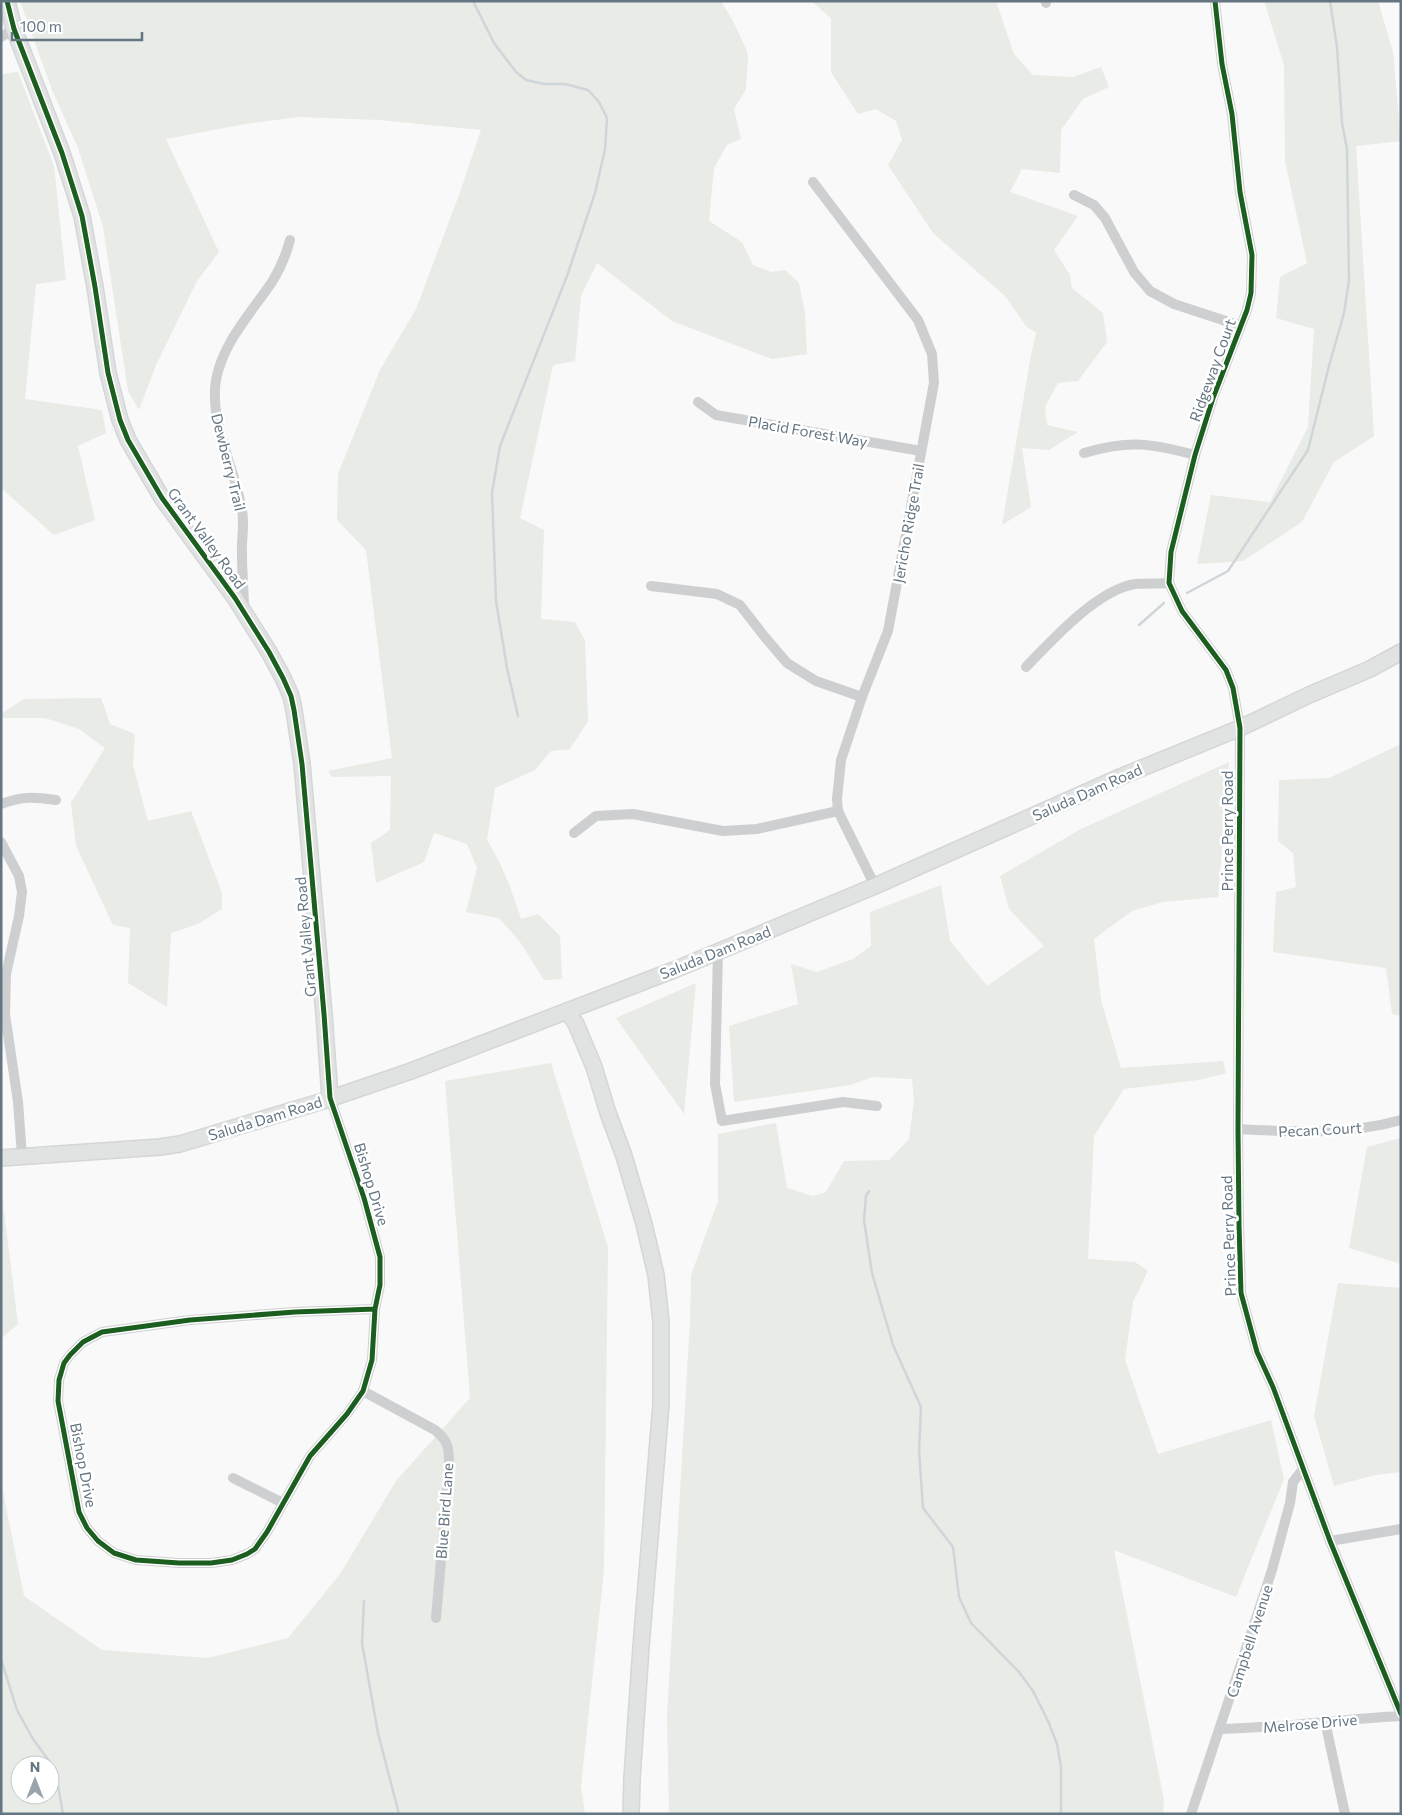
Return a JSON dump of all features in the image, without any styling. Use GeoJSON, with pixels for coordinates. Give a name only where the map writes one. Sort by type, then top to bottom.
{"type":"FeatureCollection","features":[{"type":"Feature","properties":{"kind":"street","name":"Grant Valley Road"},"geometry":{"type":"LineString","coordinates":[[7,1],[8,33],[62,153],[82,216],[96,287],[108,374],[120,420],[128,440],[162,498],[244,613],[269,652],[283,678],[294,710],[302,764],[330,1098]]}},
{"type":"Feature","properties":{"kind":"street","name":"Ridgeway Court"},"geometry":{"type":"LineString","coordinates":[[1215,1],[1222,64],[1232,114],[1240,192],[1252,255],[1251,293],[1241,326],[1213,398],[1195,455],[1172,552],[1170,583],[1182,611],[1226,670],[1233,688],[1240,728]]}},
{"type":"Feature","properties":{"kind":"street","name":"Jericho Ridge Trail"},"geometry":{"type":"LineString","coordinates":[[813,182],[918,320],[932,354],[934,383],[888,631],[862,697],[841,760],[836,799],[838,811],[874,886]]}},
{"type":"Feature","properties":{"kind":"street"},"geometry":{"type":"LineString","coordinates":[[1074,195],[1094,205],[1100,212],[1134,272],[1150,291],[1174,304],[1241,326]]}},
{"type":"Feature","properties":{"kind":"street","name":"Dewberry Trail"},"geometry":{"type":"LineString","coordinates":[[244,613],[242,553],[244,524],[238,491],[214,407],[216,380],[224,355],[239,327],[272,281],[284,260],[290,240]]}},
{"type":"Feature","properties":{"kind":"street","name":"Placid Forest Way"},"geometry":{"type":"LineString","coordinates":[[698,402],[716,415],[921,451]]}},
{"type":"Feature","properties":{"kind":"street"},"geometry":{"type":"LineString","coordinates":[[1084,453],[1108,446],[1146,444],[1195,455]]}},
{"type":"Feature","properties":{"kind":"street"},"geometry":{"type":"LineString","coordinates":[[1026,667],[1068,625],[1091,606],[1110,594],[1134,584],[1170,583]]}},
{"type":"Feature","properties":{"kind":"street"},"geometry":{"type":"LineString","coordinates":[[651,586],[717,594],[740,605],[787,663],[816,681],[862,697]]}},
{"type":"Feature","properties":{"kind":"street","name":"Saluda Dam Road"},"geometry":{"type":"LineString","coordinates":[[1,1158],[150,1148],[180,1144],[412,1071],[718,952],[874,886],[1120,777],[1240,728],[1310,694],[1370,669],[1401,652]]}},
{"type":"Feature","properties":{"kind":"street","name":"Prince Perry Road"},"geometry":{"type":"LineString","coordinates":[[1240,728],[1238,1225],[1242,1300],[1256,1352],[1273,1387],[1330,1541],[1401,1715]]}},
{"type":"Feature","properties":{"kind":"street"},"geometry":{"type":"LineString","coordinates":[[1,804],[20,797],[56,800]]}},
{"type":"Feature","properties":{"kind":"street"},"geometry":{"type":"LineString","coordinates":[[574,833],[596,816],[633,814],[723,831],[757,829],[838,811]]}},
{"type":"Feature","properties":{"kind":"street"},"geometry":{"type":"LineString","coordinates":[[1,842],[19,876],[22,892],[19,916],[6,974],[5,1014],[18,1102],[22,1156]]}},
{"type":"Feature","properties":{"kind":"street"},"geometry":{"type":"LineString","coordinates":[[718,952],[715,1084],[722,1121],[843,1102],[877,1106]]}},
{"type":"Feature","properties":{"kind":"street"},"geometry":{"type":"LineString","coordinates":[[567,1011],[569,1035],[594,1089],[608,1113],[624,1156],[644,1224],[656,1275],[661,1322],[661,1404],[640,1647],[631,1814]]}},
{"type":"Feature","properties":{"kind":"street","name":"Bishop Drive"},"geometry":{"type":"LineString","coordinates":[[330,1098],[364,1198],[380,1257],[380,1285],[374,1309],[372,1360],[364,1391],[347,1414],[310,1456],[267,1532],[255,1549],[247,1554],[232,1560],[211,1563],[136,1560],[114,1553],[98,1541],[87,1528],[79,1512],[58,1401],[59,1380],[64,1363],[83,1342],[102,1332],[209,1319],[374,1309]]}},
{"type":"Feature","properties":{"kind":"street","name":"Pecan Court"},"geometry":{"type":"LineString","coordinates":[[1238,1129],[1292,1132],[1334,1131],[1401,1120]]}},
{"type":"Feature","properties":{"kind":"street","name":"Blue Bird Lane"},"geometry":{"type":"LineString","coordinates":[[364,1391],[435,1430],[449,1446],[449,1468],[436,1618]]}},
{"type":"Feature","properties":{"kind":"street","name":"Campbell Avenue"},"geometry":{"type":"LineString","coordinates":[[1191,1814],[1272,1570],[1290,1503],[1293,1482],[1303,1469]]}},
{"type":"Feature","properties":{"kind":"street"},"geometry":{"type":"LineString","coordinates":[[233,1478],[283,1504]]}},
{"type":"Feature","properties":{"kind":"street"},"geometry":{"type":"LineString","coordinates":[[1330,1541],[1401,1529]]}},
{"type":"Feature","properties":{"kind":"street","name":"Melrose Drive"},"geometry":{"type":"LineString","coordinates":[[1220,1729],[1401,1715]]}},
{"type":"Feature","properties":{"kind":"street"},"geometry":{"type":"LineString","coordinates":[[1325,1721],[1345,1814]]}},
{"type":"Feature","properties":{"kind":"shaded area"},"geometry":{"type":"Polygon","coordinates":[[[20,1],[721,1],[732,19],[747,51],[748,59],[746,89],[734,109],[741,139],[727,145],[714,168],[709,221],[742,242],[753,265],[771,272],[785,270],[799,283],[805,313],[807,354],[772,359],[672,321],[597,263],[581,296],[575,361],[553,365],[520,518],[544,530],[541,619],[575,622],[585,641],[588,721],[570,749],[551,751],[535,770],[495,788],[487,840],[507,878],[521,919],[538,914],[560,936],[562,979],[544,980],[520,942],[499,918],[466,912],[477,868],[467,844],[434,833],[424,862],[376,883],[371,843],[390,830],[391,776],[332,777],[328,771],[392,758],[366,550],[337,520],[338,474],[380,370],[416,309],[459,195],[481,130],[379,120],[299,117],[245,124],[166,139],[219,252],[197,281],[156,365],[139,410],[128,391],[103,227],[78,148],[52,90],[20,1]]]}},
{"type":"Feature","properties":{"kind":"shaded area"},"geometry":{"type":"Polygon","coordinates":[[[811,1],[996,1],[1014,54],[1033,75],[1073,77],[1101,67],[1109,87],[1083,99],[1061,130],[1060,173],[1022,169],[1010,192],[1078,216],[1054,250],[1070,275],[1072,288],[1103,313],[1107,342],[1078,381],[1058,383],[1045,407],[1047,425],[1078,432],[1049,450],[1022,448],[1031,507],[1002,525],[1036,333],[1026,326],[1005,296],[933,233],[888,165],[902,140],[896,121],[876,109],[858,114],[831,72],[831,18],[811,1]]]}},
{"type":"Feature","properties":{"kind":"shaded area"},"geometry":{"type":"Polygon","coordinates":[[[1264,1],[1378,1],[1393,52],[1401,141],[1356,146],[1374,436],[1334,462],[1302,522],[1243,561],[1197,564],[1211,495],[1270,502],[1308,427],[1314,329],[1276,318],[1280,277],[1307,263],[1285,161],[1284,65],[1264,1]]]}},
{"type":"Feature","properties":{"kind":"shaded area"},"geometry":{"type":"Polygon","coordinates":[[[18,72],[54,166],[66,280],[36,284],[25,399],[102,410],[106,433],[78,446],[95,520],[54,535],[1,488],[1,74],[18,72]]]}},
{"type":"Feature","properties":{"kind":"shaded area"},"geometry":{"type":"Polygon","coordinates":[[[101,698],[110,724],[135,734],[133,765],[148,821],[191,811],[222,893],[222,909],[198,924],[171,933],[167,1007],[128,983],[130,928],[113,925],[76,846],[71,803],[105,748],[79,729],[45,718],[1,718],[1,714],[24,699],[101,698]]]}},
{"type":"Feature","properties":{"kind":"shaded area"},"geometry":{"type":"Polygon","coordinates":[[[1401,744],[1401,1016],[1392,1014],[1386,968],[1273,952],[1276,892],[1296,887],[1293,853],[1278,841],[1279,780],[1329,778],[1401,744]]]}},
{"type":"Feature","properties":{"kind":"shaded area"},"geometry":{"type":"Polygon","coordinates":[[[1229,762],[1218,897],[1163,902],[1132,911],[1094,939],[1101,1000],[1121,1068],[1223,1061],[1226,1073],[1199,1080],[1124,1089],[1094,1136],[1088,1259],[1135,1262],[1148,1271],[1133,1302],[1125,1360],[1158,1454],[1271,1420],[1284,1479],[1236,1597],[1114,1550],[1164,1800],[1163,1814],[669,1814],[667,1715],[690,1321],[691,1275],[718,1201],[718,1134],[776,1123],[787,1188],[813,1196],[826,1192],[844,1161],[889,1160],[909,1139],[914,1101],[912,1079],[873,1077],[850,1085],[734,1102],[729,1026],[798,1004],[791,964],[817,972],[853,959],[871,946],[870,912],[941,885],[950,941],[987,986],[1044,946],[1009,909],[1000,876],[1081,829],[1229,762]]]}},
{"type":"Feature","properties":{"kind":"shaded area"},"geometry":{"type":"Polygon","coordinates":[[[696,983],[684,1114],[616,1018],[696,983]]]}},
{"type":"Feature","properties":{"kind":"shaded area"},"geometry":{"type":"Polygon","coordinates":[[[551,1063],[608,1247],[604,1570],[581,1786],[585,1814],[1,1814],[1,1482],[24,1596],[102,1650],[208,1658],[288,1638],[340,1574],[396,1481],[470,1398],[445,1081],[551,1063]]]}},
{"type":"Feature","properties":{"kind":"shaded area"},"geometry":{"type":"Polygon","coordinates":[[[1401,1138],[1401,1264],[1349,1248],[1367,1147],[1401,1138]]]}},
{"type":"Feature","properties":{"kind":"shaded area"},"geometry":{"type":"Polygon","coordinates":[[[1,1187],[18,1324],[1,1339],[1,1187]]]}},
{"type":"Feature","properties":{"kind":"shaded area"},"geometry":{"type":"Polygon","coordinates":[[[1338,1283],[1401,1288],[1401,1472],[1375,1475],[1334,1486],[1314,1416],[1338,1283]]]}},
{"type":"Feature","properties":{"kind":"waterway"},"geometry":{"type":"LineString","coordinates":[[473,1],[494,43],[516,72],[526,80],[544,84],[565,84],[588,90],[599,102],[607,118],[605,149],[595,193],[567,276],[500,446],[492,493],[496,601],[507,668],[518,716]]}},
{"type":"Feature","properties":{"kind":"waterway"},"geometry":{"type":"LineString","coordinates":[[1187,593],[1228,571],[1308,450],[1344,313],[1349,280],[1347,149],[1342,123],[1337,47],[1330,1]]}},
{"type":"Feature","properties":{"kind":"waterway"},"geometry":{"type":"LineString","coordinates":[[1139,625],[1164,603]]}},
{"type":"Feature","properties":{"kind":"waterway"},"geometry":{"type":"LineString","coordinates":[[869,1191],[866,1196],[864,1220],[872,1273],[893,1345],[921,1407],[919,1451],[923,1508],[953,1547],[959,1597],[971,1623],[1019,1672],[1033,1691],[1048,1721],[1057,1744],[1061,1767],[1061,1814]]}},
{"type":"Feature","properties":{"kind":"waterway"},"geometry":{"type":"LineString","coordinates":[[364,1601],[362,1643],[378,1733],[399,1814]]}},
{"type":"Feature","properties":{"kind":"waterway"},"geometry":{"type":"LineString","coordinates":[[1,1659],[17,1710],[56,1774],[63,1814]]}},
{"type":"Feature","properties":{"kind":"cycle path"},"geometry":{"type":"LineString","coordinates":[[7,1],[14,29],[62,153],[82,216],[108,373],[120,420],[128,440],[162,498],[235,598],[269,652],[291,696],[302,764],[330,1098],[364,1198],[380,1257],[380,1285],[375,1309],[372,1360],[363,1391],[347,1414],[310,1456],[267,1532],[255,1549],[232,1560],[211,1563],[136,1560],[114,1553],[98,1541],[87,1528],[79,1512],[58,1401],[59,1380],[64,1363],[83,1342],[102,1332],[190,1320],[295,1312],[375,1309]]}},
{"type":"Feature","properties":{"kind":"cycle path"},"geometry":{"type":"LineString","coordinates":[[1215,1],[1222,64],[1232,114],[1240,192],[1252,255],[1251,293],[1247,310],[1213,398],[1195,455],[1171,552],[1169,583],[1182,611],[1226,670],[1233,688],[1240,728],[1238,1129],[1241,1293],[1257,1352],[1273,1387],[1330,1541],[1401,1714]]}}]}
